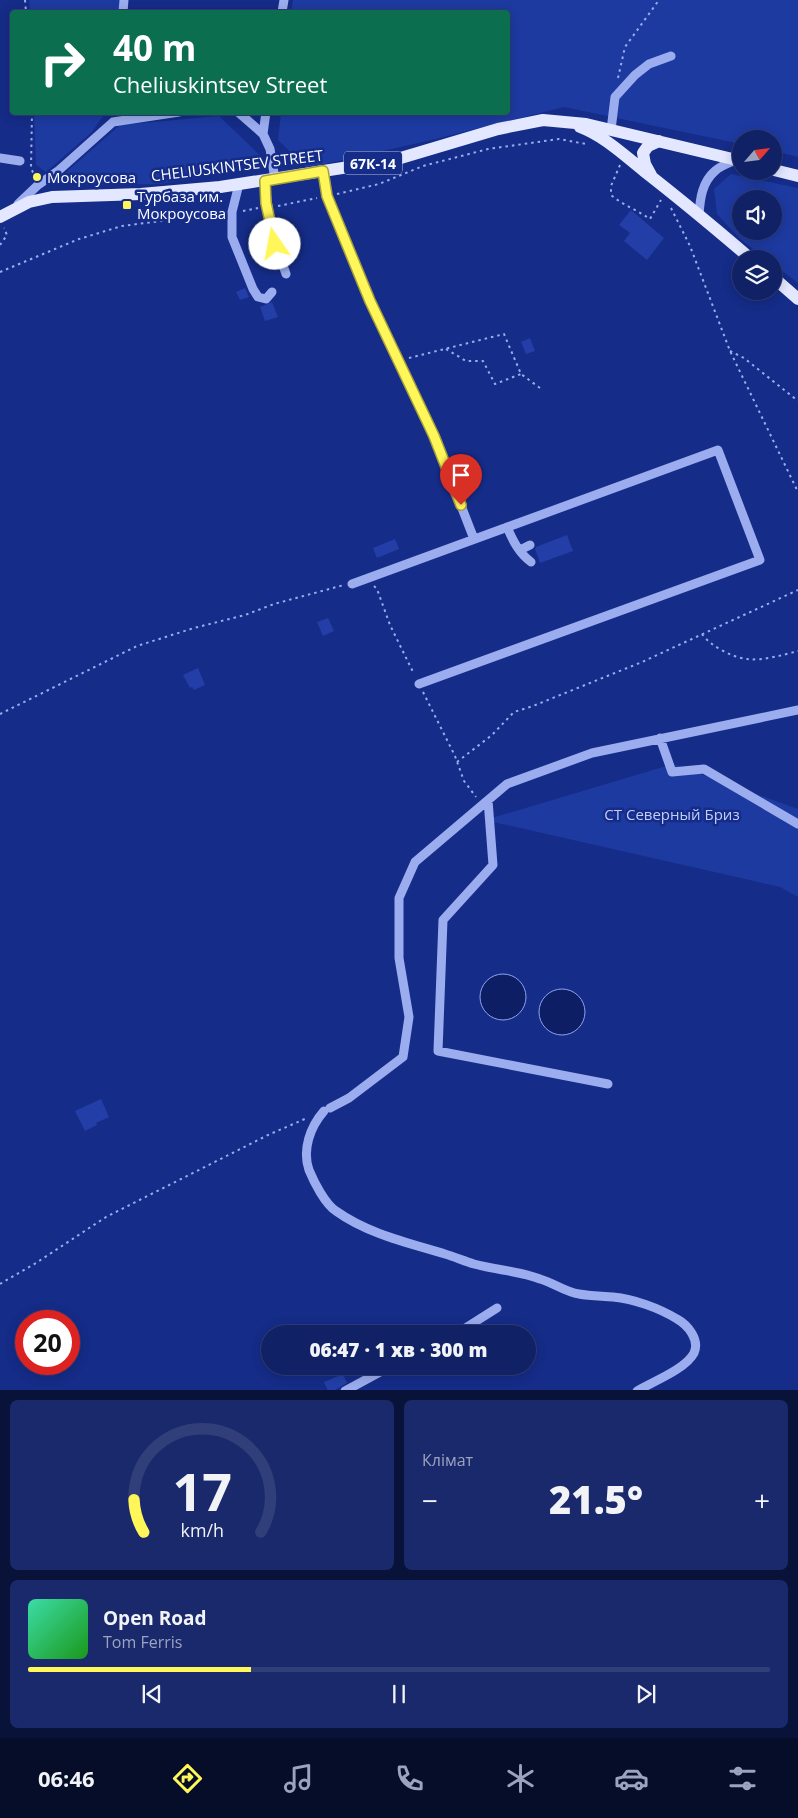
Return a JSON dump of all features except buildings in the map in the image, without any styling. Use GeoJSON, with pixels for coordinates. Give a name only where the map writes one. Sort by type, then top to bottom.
{"type":"FeatureCollection","features":[{"type":"Feature","properties":{"kind":"main road","name":"CHELIUSKINTSEV STREET"},"geometry":{"type":"LineString","coordinates":[[5,218],[29,202],[52,197],[140,194],[240,184],[394,160],[525,122],[543,120],[561,120],[631,134],[732,159]]}},
{"type":"Feature","properties":{"kind":"main road"},"geometry":{"type":"LineString","coordinates":[[561,120],[588,130],[606,142],[667,189],[740,250]]}},
{"type":"Feature","properties":{"kind":"main road"},"geometry":{"type":"LineString","coordinates":[[631,134],[630,150],[652,177]]}},
{"type":"Feature","properties":{"kind":"main road"},"geometry":{"type":"LineString","coordinates":[[652,177],[645,164],[643,152],[648,146],[659,141]]}},
{"type":"Feature","properties":{"kind":"main road"},"geometry":{"type":"LineString","coordinates":[[782,172],[798,176]]}},
{"type":"Feature","properties":{"kind":"main road"},"geometry":{"type":"LineString","coordinates":[[782,285],[798,298]]}},
{"type":"Feature","properties":{"kind":"street"},"geometry":{"type":"LineString","coordinates":[[611,130],[615,97],[649,64],[671,56]]}},
{"type":"Feature","properties":{"kind":"street"},"geometry":{"type":"LineString","coordinates":[[5,218],[38,184],[58,171],[113,117],[139,115]]}},
{"type":"Feature","properties":{"kind":"street"},"geometry":{"type":"LineString","coordinates":[[241,115],[263,134],[270,149],[270,180],[267,207],[275,244],[286,274]]}},
{"type":"Feature","properties":{"kind":"street"},"geometry":{"type":"LineString","coordinates":[[263,134],[266,115]]}},
{"type":"Feature","properties":{"kind":"street"},"geometry":{"type":"LineString","coordinates":[[0,158],[20,161]]}},
{"type":"Feature","properties":{"kind":"street"},"geometry":{"type":"LineString","coordinates":[[699,215],[703,188],[714,171],[732,163]]}},
{"type":"Feature","properties":{"kind":"street"},"geometry":{"type":"LineString","coordinates":[[323,171],[327,196],[370,301],[434,436],[474,539]]}},
{"type":"Feature","properties":{"kind":"street"},"geometry":{"type":"LineString","coordinates":[[240,184],[232,212],[232,237],[258,297],[266,299],[272,292]]}},
{"type":"Feature","properties":{"kind":"street"},"geometry":{"type":"LineString","coordinates":[[352,584],[718,450],[760,560],[419,684]]}},
{"type":"Feature","properties":{"kind":"street"},"geometry":{"type":"LineString","coordinates":[[507,527],[514,543],[531,562]]}},
{"type":"Feature","properties":{"kind":"street"},"geometry":{"type":"LineString","coordinates":[[520,550],[530,545]]}},
{"type":"Feature","properties":{"kind":"street"},"geometry":{"type":"LineString","coordinates":[[637,1390],[680,1367],[694,1353],[695,1343],[693,1336],[684,1323],[666,1313],[632,1300],[580,1294],[563,1290],[541,1279],[472,1264],[363,1226],[334,1211],[312,1178],[306,1162],[309,1138],[315,1124],[327,1110],[349,1098],[404,1057],[409,1017],[399,958],[398,898],[415,862],[506,784],[592,753],[798,710]]}},
{"type":"Feature","properties":{"kind":"street"},"geometry":{"type":"LineString","coordinates":[[660,738],[672,772],[704,769],[798,824]]}},
{"type":"Feature","properties":{"kind":"street"},"geometry":{"type":"LineString","coordinates":[[485,802],[493,865],[443,920],[438,1051],[608,1084]]}},
{"type":"Feature","properties":{"kind":"street"},"geometry":{"type":"LineString","coordinates":[[470,1325],[497,1308]]}},
{"type":"Feature","properties":{"kind":"street"},"geometry":{"type":"LineString","coordinates":[[345,1390],[374,1375]]}},
{"type":"Feature","properties":{"kind":"path"},"geometry":{"type":"LineString","coordinates":[[615,97],[625,47],[659,0]]}},
{"type":"Feature","properties":{"kind":"path"},"geometry":{"type":"LineString","coordinates":[[32,115],[31,168],[38,184]]}},
{"type":"Feature","properties":{"kind":"path"},"geometry":{"type":"LineString","coordinates":[[0,272],[79,240],[122,226],[267,207],[327,196],[380,184],[424,166],[488,149],[559,139],[586,144],[606,142]]}},
{"type":"Feature","properties":{"kind":"path"},"geometry":{"type":"LineString","coordinates":[[626,157],[618,167],[611,186],[611,195],[650,219],[667,189]]}},
{"type":"Feature","properties":{"kind":"path"},"geometry":{"type":"LineString","coordinates":[[667,189],[667,199],[690,246],[730,351],[798,492]]}},
{"type":"Feature","properties":{"kind":"path"},"geometry":{"type":"LineString","coordinates":[[0,245],[7,235],[5,218]]}},
{"type":"Feature","properties":{"kind":"path"},"geometry":{"type":"LineString","coordinates":[[399,360],[504,334],[521,374],[540,388]]}},
{"type":"Feature","properties":{"kind":"path"},"geometry":{"type":"LineString","coordinates":[[446,349],[466,361],[483,361],[495,384],[521,374]]}},
{"type":"Feature","properties":{"kind":"path"},"geometry":{"type":"LineString","coordinates":[[730,351],[744,358],[798,401]]}},
{"type":"Feature","properties":{"kind":"path"},"geometry":{"type":"LineString","coordinates":[[0,714],[137,646],[194,628],[245,615],[274,604],[352,584]]}},
{"type":"Feature","properties":{"kind":"path"},"geometry":{"type":"LineString","coordinates":[[372,585],[377,589],[390,625],[457,762],[464,781],[485,802]]}},
{"type":"Feature","properties":{"kind":"path"},"geometry":{"type":"LineString","coordinates":[[457,762],[492,735],[514,712],[534,706],[642,662],[798,590]]}},
{"type":"Feature","properties":{"kind":"path"},"geometry":{"type":"LineString","coordinates":[[702,634],[706,641],[726,652],[746,659],[780,656],[798,651]]}},
{"type":"Feature","properties":{"kind":"path"},"geometry":{"type":"LineString","coordinates":[[0,1284],[106,1218],[268,1135],[327,1110]]}},
{"type":"Feature","properties":{"kind":"green space"},"geometry":{"type":"Polygon","coordinates":[[[29,0],[121,0],[119,10],[30,10],[29,0]]]}},
{"type":"Feature","properties":{"kind":"green space"},"geometry":{"type":"Polygon","coordinates":[[[293,0],[798,0],[798,157],[782,153],[782,130],[732,130],[732,142],[564,107],[307,168],[278,140],[281,115],[510,115],[510,10],[291,10],[293,0]]]}},
{"type":"Feature","properties":{"kind":"green space"},"geometry":{"type":"Polygon","coordinates":[[[34,115],[104,115],[92,132],[46,172],[36,165],[34,115]]]}},
{"type":"Feature","properties":{"kind":"green space"},"geometry":{"type":"Polygon","coordinates":[[[219,116],[264,159],[260,168],[160,184],[68,185],[64,174],[120,125],[219,116]]]}},
{"type":"Feature","properties":{"kind":"green space"},"geometry":{"type":"Polygon","coordinates":[[[731,174],[732,180],[760,180],[798,188],[798,283],[782,271],[782,250],[754,250],[741,240],[782,240],[782,190],[732,190],[732,230],[717,214],[714,189],[731,174]]]}},
{"type":"Feature","properties":{"kind":"green space","name":"СТ Северный Бриз"},"geometry":{"type":"Polygon","coordinates":[[[673,764],[798,809],[798,897],[780,887],[485,820],[673,764]]]}},
{"type":"Feature","properties":{"kind":"shaded area"},"geometry":{"type":"Polygon","coordinates":[[[503,974],[516,978],[522,984],[526,997],[522,1010],[516,1016],[503,1020],[490,1016],[484,1010],[480,997],[484,984],[490,978],[503,974]]]}},
{"type":"Feature","properties":{"kind":"shaded area"},"geometry":{"type":"Polygon","coordinates":[[[562,989],[575,993],[581,999],[585,1012],[581,1025],[575,1031],[562,1035],[549,1031],[543,1025],[539,1012],[543,999],[549,993],[562,989]]]}},
{"type":"Feature","properties":{"kind":"place","name":"Мокроусова"},"geometry":{"type":"Point","coordinates":[37,177]}},
{"type":"Feature","properties":{"kind":"place","name":"Турбаза им. Мокроусова"},"geometry":{"type":"Point","coordinates":[127,205]}},
{"type":"Feature","properties":{"kind":"route"},"geometry":{"type":"LineString","coordinates":[[275,244],[266,203],[265,181],[323,171],[327,196],[370,301],[434,436],[461,505]]}}]}
